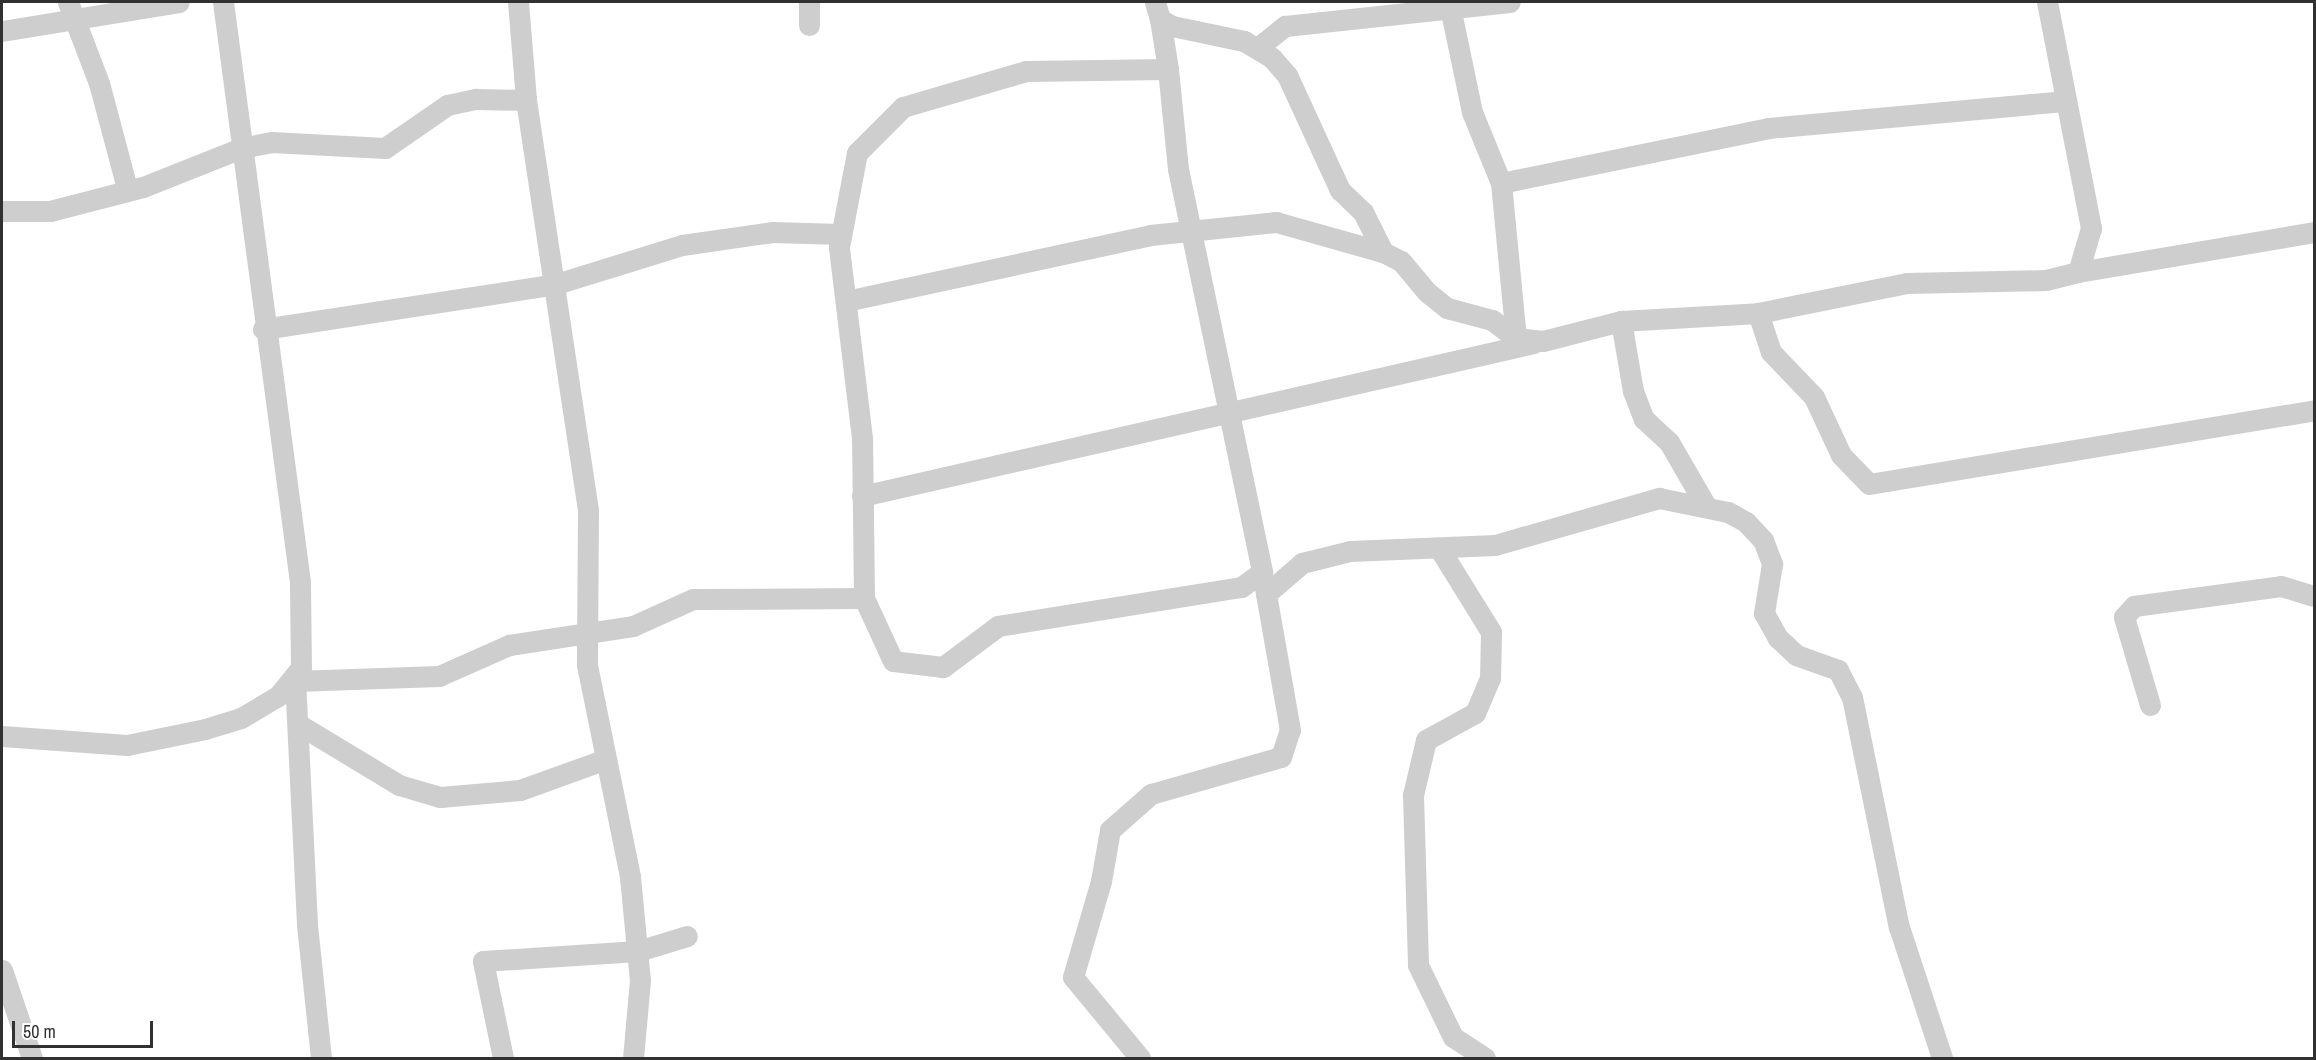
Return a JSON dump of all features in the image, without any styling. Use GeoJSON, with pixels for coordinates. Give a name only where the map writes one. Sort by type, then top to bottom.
{"type":"FeatureCollection","features":[{"type":"Feature","properties":{"kind":"street"},"geometry":{"type":"LineString","coordinates":[[2,31],[73,9],[179,2]]}},
{"type":"Feature","properties":{"kind":"street"},"geometry":{"type":"LineString","coordinates":[[223,2],[263,328],[300,582],[303,650],[295,681],[307,924],[321,1059]]}},
{"type":"Feature","properties":{"kind":"street"},"geometry":{"type":"LineString","coordinates":[[518,2],[526,100],[556,284],[588,510],[584,634],[606,759],[624,828],[638,951],[633,1059]]}},
{"type":"Feature","properties":{"kind":"street"},"geometry":{"type":"LineString","coordinates":[[809,2],[809,25]]}},
{"type":"Feature","properties":{"kind":"street"},"geometry":{"type":"LineString","coordinates":[[1260,46],[1285,26],[1450,6],[1510,2]]}},
{"type":"Feature","properties":{"kind":"street"},"geometry":{"type":"LineString","coordinates":[[2047,2],[2064,101],[2091,228],[2078,272]]}},
{"type":"Feature","properties":{"kind":"street"},"geometry":{"type":"LineString","coordinates":[[1450,6],[1472,112],[1501,183],[1516,338]]}},
{"type":"Feature","properties":{"kind":"street"},"geometry":{"type":"LineString","coordinates":[[73,9],[127,188]]}},
{"type":"Feature","properties":{"kind":"street"},"geometry":{"type":"LineString","coordinates":[[1140,1059],[1073,977],[1101,881],[1110,830],[1151,794],[1281,757],[1290,730],[1262,572],[1227,413],[1192,231],[1158,10],[1260,46],[1287,75],[1326,167],[1363,212],[1383,252]]}},
{"type":"Feature","properties":{"kind":"street"},"geometry":{"type":"LineString","coordinates":[[1168,69],[1026,71],[903,107],[857,153],[841,234],[846,301],[862,438],[864,598],[893,660],[943,667],[998,626],[1241,587],[1262,572]]}},
{"type":"Feature","properties":{"kind":"street"},"geometry":{"type":"LineString","coordinates":[[2,211],[50,211],[127,188],[160,182],[241,148],[297,143],[371,151],[386,148],[423,117],[463,100],[526,100]]}},
{"type":"Feature","properties":{"kind":"street"},"geometry":{"type":"LineString","coordinates":[[1501,183],[1768,128],[2064,101]]}},
{"type":"Feature","properties":{"kind":"street"},"geometry":{"type":"LineString","coordinates":[[846,301],[1150,235],[1276,222],[1383,252],[1401,261],[1447,308],[1492,320],[1516,338],[1543,340]]}},
{"type":"Feature","properties":{"kind":"street"},"geometry":{"type":"LineString","coordinates":[[263,328],[556,284],[682,245],[772,232],[841,234]]}},
{"type":"Feature","properties":{"kind":"street"},"geometry":{"type":"LineString","coordinates":[[862,496],[1621,321],[1758,313],[1907,283],[2046,280],[2078,272],[2314,232]]}},
{"type":"Feature","properties":{"kind":"street"},"geometry":{"type":"LineString","coordinates":[[1758,313],[1771,352],[1814,397],[1841,455],[1869,484],[2314,410]]}},
{"type":"Feature","properties":{"kind":"street"},"geometry":{"type":"LineString","coordinates":[[1621,321],[1633,391],[1644,419],[1670,442],[1706,506]]}},
{"type":"Feature","properties":{"kind":"street"},"geometry":{"type":"LineString","coordinates":[[1266,594],[1302,563],[1350,551],[1496,545],[1659,498],[1728,512],[1763,540],[1772,564],[1764,613],[1778,638],[1796,655],[1838,670],[1851,697],[1899,927],[1942,1059]]}},
{"type":"Feature","properties":{"kind":"street"},"geometry":{"type":"LineString","coordinates":[[1439,548],[1455,582],[1491,632],[1490,678],[1475,713],[1426,740],[1413,795],[1418,965],[1453,1036],[1485,1059]]}},
{"type":"Feature","properties":{"kind":"street"},"geometry":{"type":"LineString","coordinates":[[2150,705],[2124,616],[2134,606],[2281,586],[2314,596]]}},
{"type":"Feature","properties":{"kind":"street"},"geometry":{"type":"LineString","coordinates":[[2,736],[127,745],[241,718],[295,681],[439,676],[509,645],[633,626],[693,599],[864,598]]}},
{"type":"Feature","properties":{"kind":"street"},"geometry":{"type":"LineString","coordinates":[[298,724],[399,785],[440,797],[520,790],[606,759]]}},
{"type":"Feature","properties":{"kind":"street"},"geometry":{"type":"LineString","coordinates":[[502,1059],[483,961],[638,951],[687,936]]}},
{"type":"Feature","properties":{"kind":"street"},"geometry":{"type":"LineString","coordinates":[[2,970],[32,1059]]}}]}
